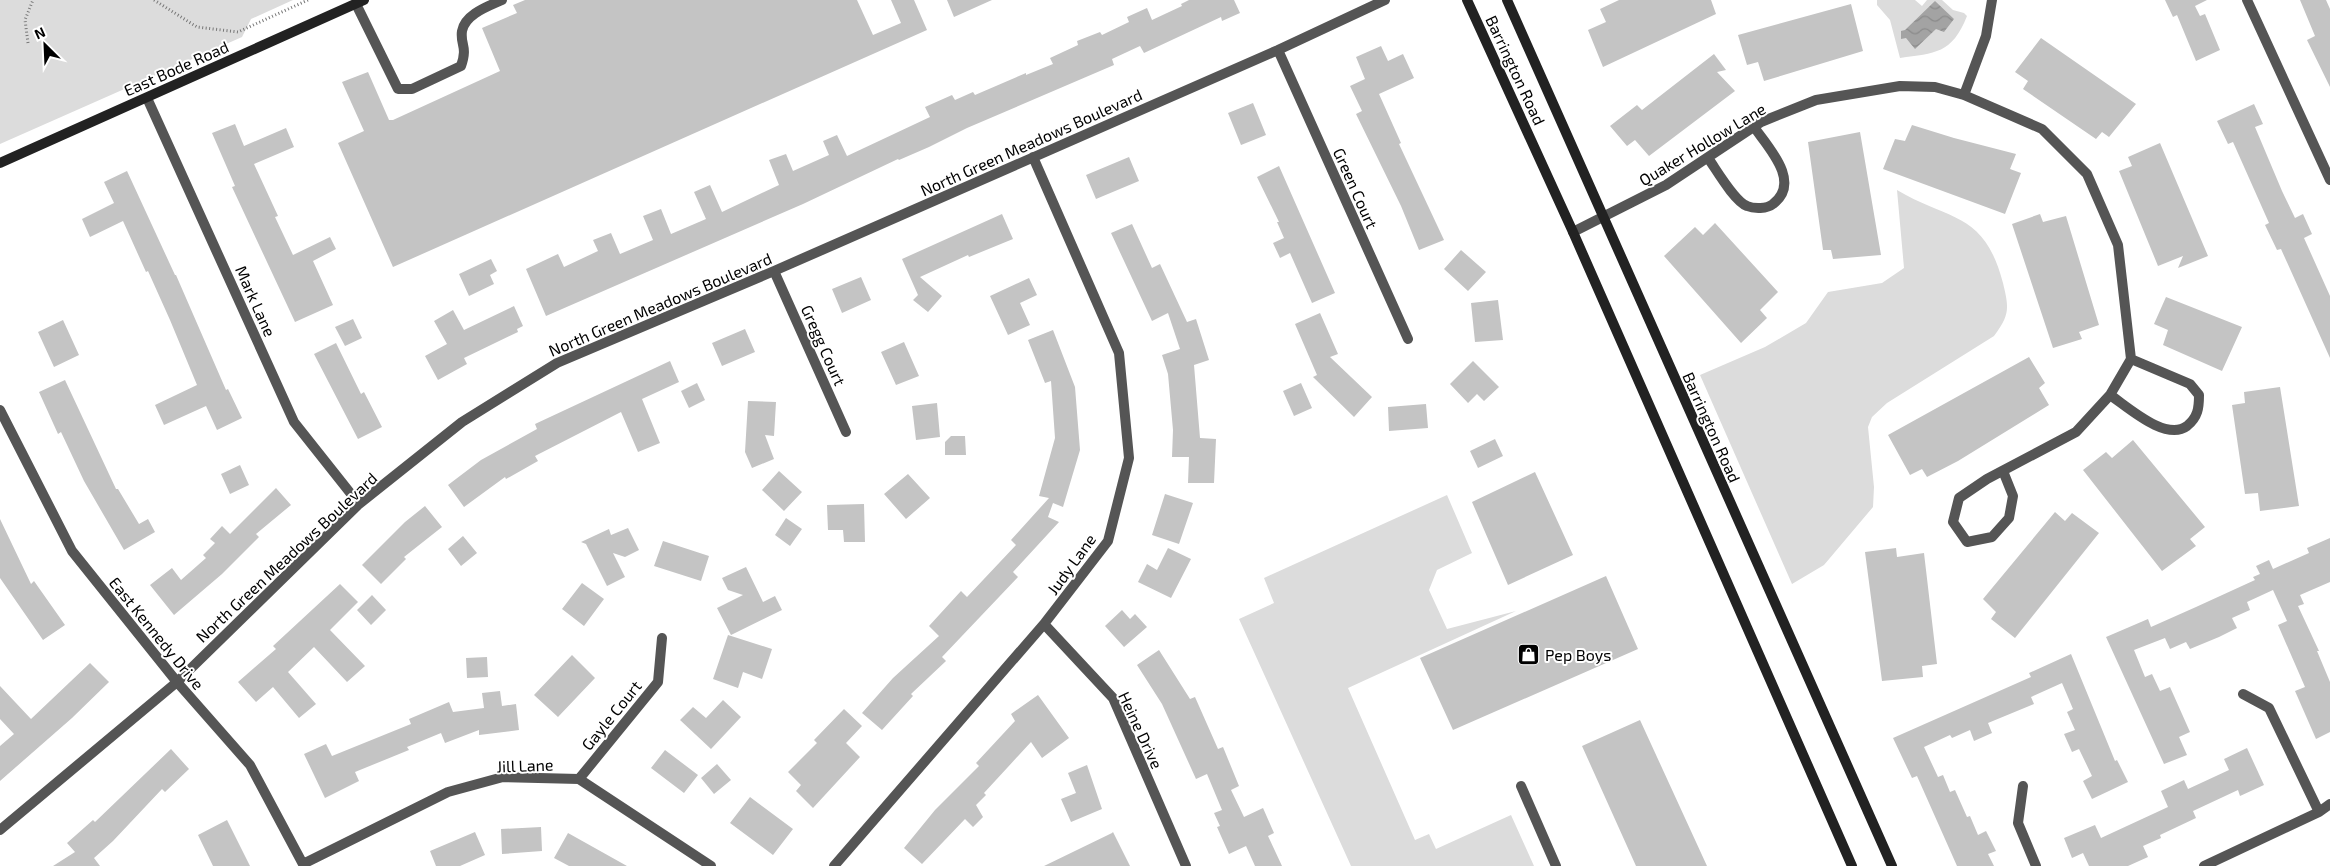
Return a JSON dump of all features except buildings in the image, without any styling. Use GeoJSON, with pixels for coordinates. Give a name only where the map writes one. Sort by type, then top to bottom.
{"type":"FeatureCollection","features":[{"type":"Feature","properties":{"kind":"main road","name":"Barrington Road"},"geometry":{"type":"LineString","coordinates":[[1467,0],[1573,232],[1852,866]]}},
{"type":"Feature","properties":{"kind":"main road","name":"Barrington Road"},"geometry":{"type":"LineString","coordinates":[[1507,0],[1602,218],[1892,866]]}},
{"type":"Feature","properties":{"kind":"main road","name":"East Bode Road"},"geometry":{"type":"LineString","coordinates":[[0,163],[360,2]]}},
{"type":"Feature","properties":{"kind":"street"},"geometry":{"type":"LineString","coordinates":[[360,2],[398,89],[412,89],[461,66],[466,53],[462,31],[468,18],[502,0]]}},
{"type":"Feature","properties":{"kind":"street","name":"North Green Meadows Boulevard"},"geometry":{"type":"LineString","coordinates":[[0,830],[176,682],[359,504],[462,422],[557,363],[774,271],[1278,50],[1385,0]]}},
{"type":"Feature","properties":{"kind":"street"},"geometry":{"type":"LineString","coordinates":[[1964,95],[1986,36],[1992,0]]}},
{"type":"Feature","properties":{"kind":"street"},"geometry":{"type":"LineString","coordinates":[[2247,0],[2330,178]]}},
{"type":"Feature","properties":{"kind":"street","name":"Green Court"},"geometry":{"type":"LineString","coordinates":[[1278,50],[1408,339]]}},
{"type":"Feature","properties":{"kind":"street","name":"Quaker Hollow Lane"},"geometry":{"type":"LineString","coordinates":[[1573,232],[1666,185],[1754,127],[1816,100],[1909,86],[1935,87],[1964,95],[2042,129],[2087,174],[2118,245],[2131,359]]}},
{"type":"Feature","properties":{"kind":"street","name":"Mark Lane"},"geometry":{"type":"LineString","coordinates":[[147,98],[294,422],[359,504]]}},
{"type":"Feature","properties":{"kind":"street"},"geometry":{"type":"LineString","coordinates":[[1708,158],[1737,198],[1746,206],[1763,208],[1772,206],[1781,197],[1785,182],[1783,170],[1754,127]]}},
{"type":"Feature","properties":{"kind":"street","name":"Judy Lane"},"geometry":{"type":"LineString","coordinates":[[834,866],[1044,624],[1108,541],[1129,458],[1118,353],[1033,157]]}},
{"type":"Feature","properties":{"kind":"street","name":"Gregg Court"},"geometry":{"type":"LineString","coordinates":[[774,271],[846,432]]}},
{"type":"Feature","properties":{"kind":"street"},"geometry":{"type":"LineString","coordinates":[[2003,471],[2013,496],[2009,518],[1992,537],[1967,542],[1954,522],[1959,498],[2003,471],[2076,432],[2110,395],[2131,359],[2190,384],[2199,395],[2199,407],[2195,420],[2182,429],[2169,431],[2155,425],[2110,395]]}},
{"type":"Feature","properties":{"kind":"street","name":"East Kennedy Drive"},"geometry":{"type":"LineString","coordinates":[[0,410],[72,551],[176,682],[250,765],[303,865]]}},
{"type":"Feature","properties":{"kind":"street","name":"Heine Drive"},"geometry":{"type":"LineString","coordinates":[[1044,624],[1112,698],[1186,866]]}},
{"type":"Feature","properties":{"kind":"street","name":"Gayle Court"},"geometry":{"type":"LineString","coordinates":[[579,779],[658,682],[662,638]]}},
{"type":"Feature","properties":{"kind":"street"},"geometry":{"type":"LineString","coordinates":[[2243,694],[2269,708],[2319,812]]}},
{"type":"Feature","properties":{"kind":"street","name":"Jill Lane"},"geometry":{"type":"LineString","coordinates":[[303,865],[448,792],[503,777],[579,779]]}},
{"type":"Feature","properties":{"kind":"street"},"geometry":{"type":"LineString","coordinates":[[579,779],[710,866]]}},
{"type":"Feature","properties":{"kind":"street"},"geometry":{"type":"LineString","coordinates":[[1521,786],[1556,866]]}},
{"type":"Feature","properties":{"kind":"street"},"geometry":{"type":"LineString","coordinates":[[2023,786],[2018,823],[2036,866]]}},
{"type":"Feature","properties":{"kind":"street"},"geometry":{"type":"LineString","coordinates":[[2204,866],[2319,812],[2330,804]]}},
{"type":"Feature","properties":{"kind":"path"},"geometry":{"type":"LineString","coordinates":[[28,44],[25,20],[33,0]]}},
{"type":"Feature","properties":{"kind":"path"},"geometry":{"type":"LineString","coordinates":[[154,0],[196,27],[238,32],[308,0]]}},
{"type":"Feature","properties":{"kind":"shaded area"},"geometry":{"type":"Polygon","coordinates":[[[0,0],[293,0],[251,19],[242,37],[0,144],[0,0]]]}},
{"type":"Feature","properties":{"kind":"shaded area"},"geometry":{"type":"Polygon","coordinates":[[[1877,0],[1915,0],[1922,6],[1927,0],[1942,0],[1953,10],[1964,13],[1967,16],[1961,29],[1948,45],[1933,53],[1900,58],[1890,20],[1877,5],[1877,0]]]}},
{"type":"Feature","properties":{"kind":"shaded area"},"geometry":{"type":"Polygon","coordinates":[[[1897,190],[1963,222],[1975,230],[1986,243],[1995,260],[2003,283],[2007,311],[2003,322],[1994,336],[1887,403],[1872,417],[1868,427],[1874,487],[1873,507],[1824,565],[1792,584],[1700,375],[1765,347],[1806,323],[1828,292],[1882,283],[1904,268],[1897,190]]]}},
{"type":"Feature","properties":{"kind":"shaded area"},"geometry":{"type":"Polygon","coordinates":[[[1447,495],[1472,553],[1437,570],[1429,590],[1447,629],[1516,611],[1348,688],[1415,840],[1429,834],[1436,849],[1511,815],[1534,866],[1351,866],[1239,619],[1274,603],[1264,578],[1447,495]]]}},
{"type":"Feature","properties":{"kind":"water"},"geometry":{"type":"Polygon","coordinates":[[[1935,1],[1954,19],[1944,32],[1936,29],[1915,49],[1906,38],[1901,39],[1901,31],[1905,30],[1935,1]]]}},
{"type":"Feature","properties":{"kind":"place","name":"Pep Boys"},"geometry":{"type":"Point","coordinates":[1529,654]}}]}
